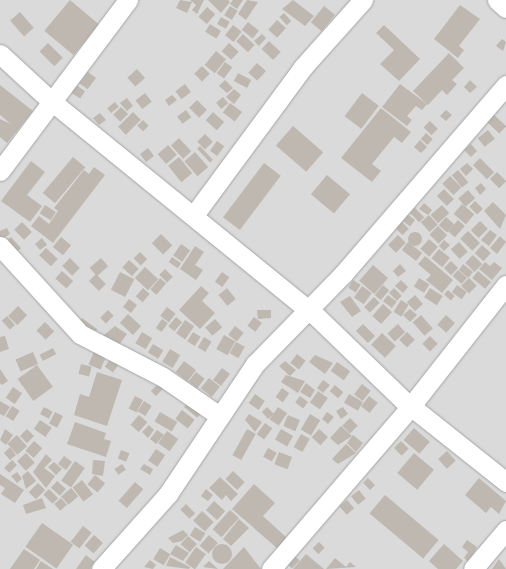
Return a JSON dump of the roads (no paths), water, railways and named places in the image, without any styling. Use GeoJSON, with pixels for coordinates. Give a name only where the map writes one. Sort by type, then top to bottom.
{"type":"FeatureCollection","features":[{"type":"Feature","properties":{"kind":"street"},"geometry":{"type":"LineString","coordinates":[[0,171],[50,100],[128,0]]}},
{"type":"Feature","properties":{"kind":"street"},"geometry":{"type":"LineString","coordinates":[[194,215],[303,67],[363,0]]}},
{"type":"Feature","properties":{"kind":"street"},"geometry":{"type":"LineString","coordinates":[[497,0],[506,8]]}},
{"type":"Feature","properties":{"kind":"street"},"geometry":{"type":"LineString","coordinates":[[0,54],[50,100],[306,307],[411,406],[506,482]]}},
{"type":"Feature","properties":{"kind":"street"},"geometry":{"type":"LineString","coordinates":[[101,569],[168,494],[218,415],[306,307],[342,274],[506,85]]}},
{"type":"Feature","properties":{"kind":"street"},"geometry":{"type":"LineString","coordinates":[[0,246],[80,334],[163,377],[218,415]]}},
{"type":"Feature","properties":{"kind":"street"},"geometry":{"type":"LineString","coordinates":[[270,569],[411,406],[506,285]]}},
{"type":"Feature","properties":{"kind":"street"},"geometry":{"type":"LineString","coordinates":[[473,569],[506,530]]}}]}
